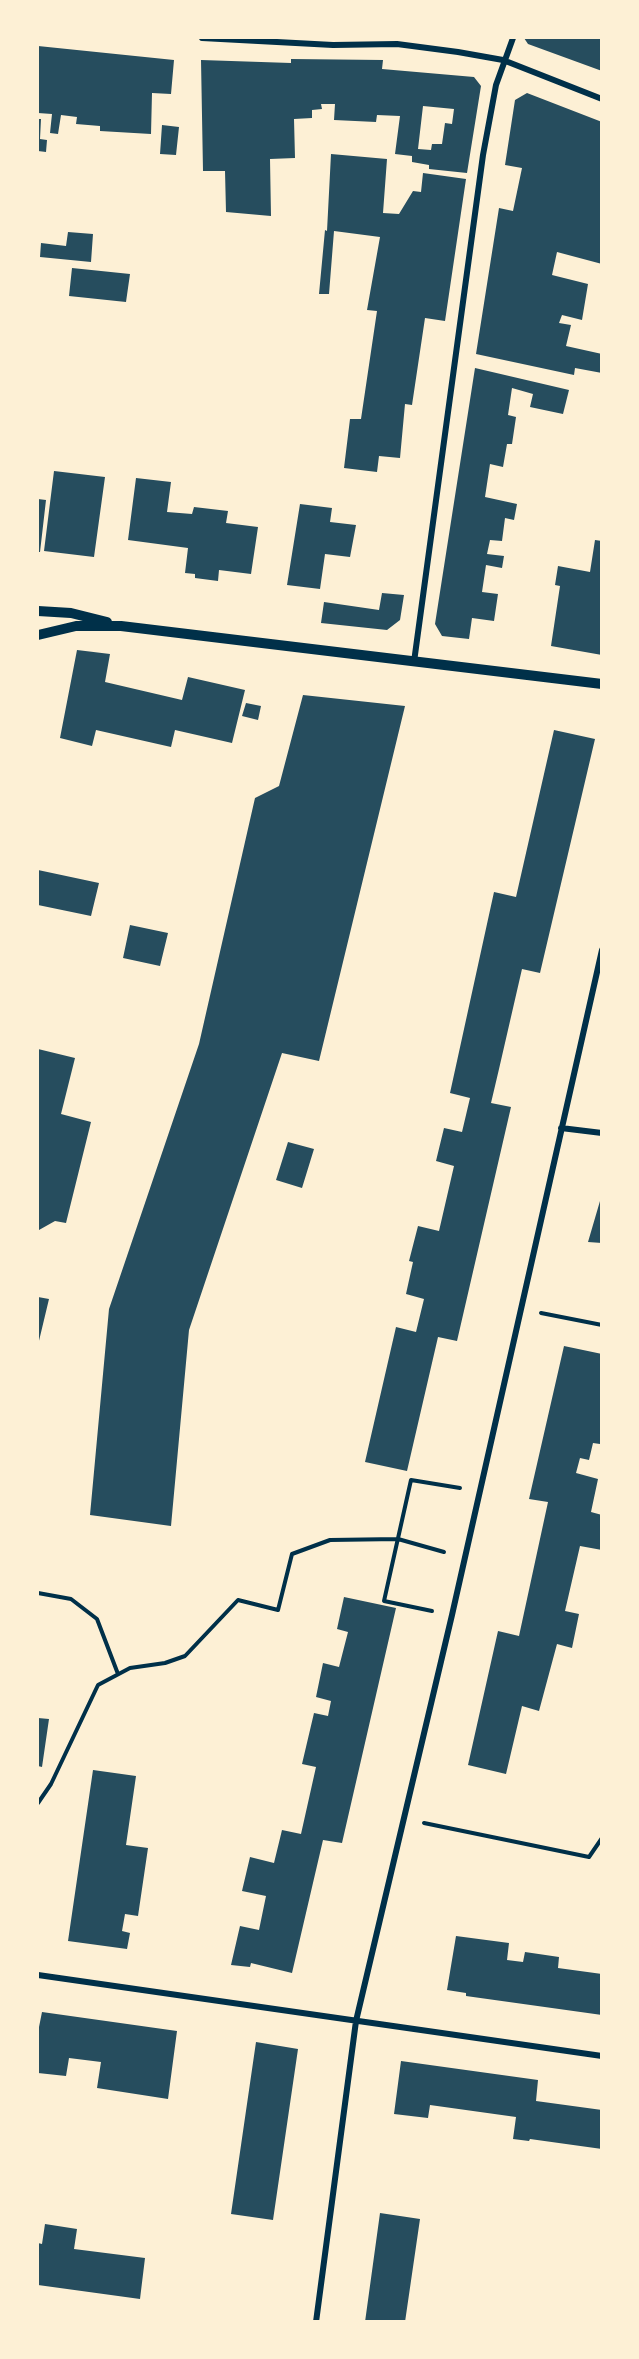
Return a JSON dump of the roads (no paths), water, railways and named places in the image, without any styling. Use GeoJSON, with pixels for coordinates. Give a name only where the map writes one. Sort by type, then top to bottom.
{"type":"FeatureCollection","features":[{"type":"Feature","properties":{"kind":"street"},"geometry":{"type":"LineString","coordinates":[[202,38],[333,45],[398,44],[503,60],[602,99]]}},
{"type":"Feature","properties":{"kind":"street"},"geometry":{"type":"LineString","coordinates":[[414,662],[483,155],[503,60],[513,38]]}},
{"type":"Feature","properties":{"kind":"street"},"geometry":{"type":"LineString","coordinates":[[38,611],[82,615],[121,626]]}},
{"type":"Feature","properties":{"kind":"street"},"geometry":{"type":"LineString","coordinates":[[38,635],[76,626],[121,626],[602,684]]}},
{"type":"Feature","properties":{"kind":"street"},"geometry":{"type":"LineString","coordinates":[[316,2322],[356,2021],[402,1818],[452,1615],[602,950]]}},
{"type":"Feature","properties":{"kind":"street"},"geometry":{"type":"LineString","coordinates":[[561,1128],[602,1133]]}},
{"type":"Feature","properties":{"kind":"street"},"geometry":{"type":"LineString","coordinates":[[38,1975],[602,2056]]}}]}
